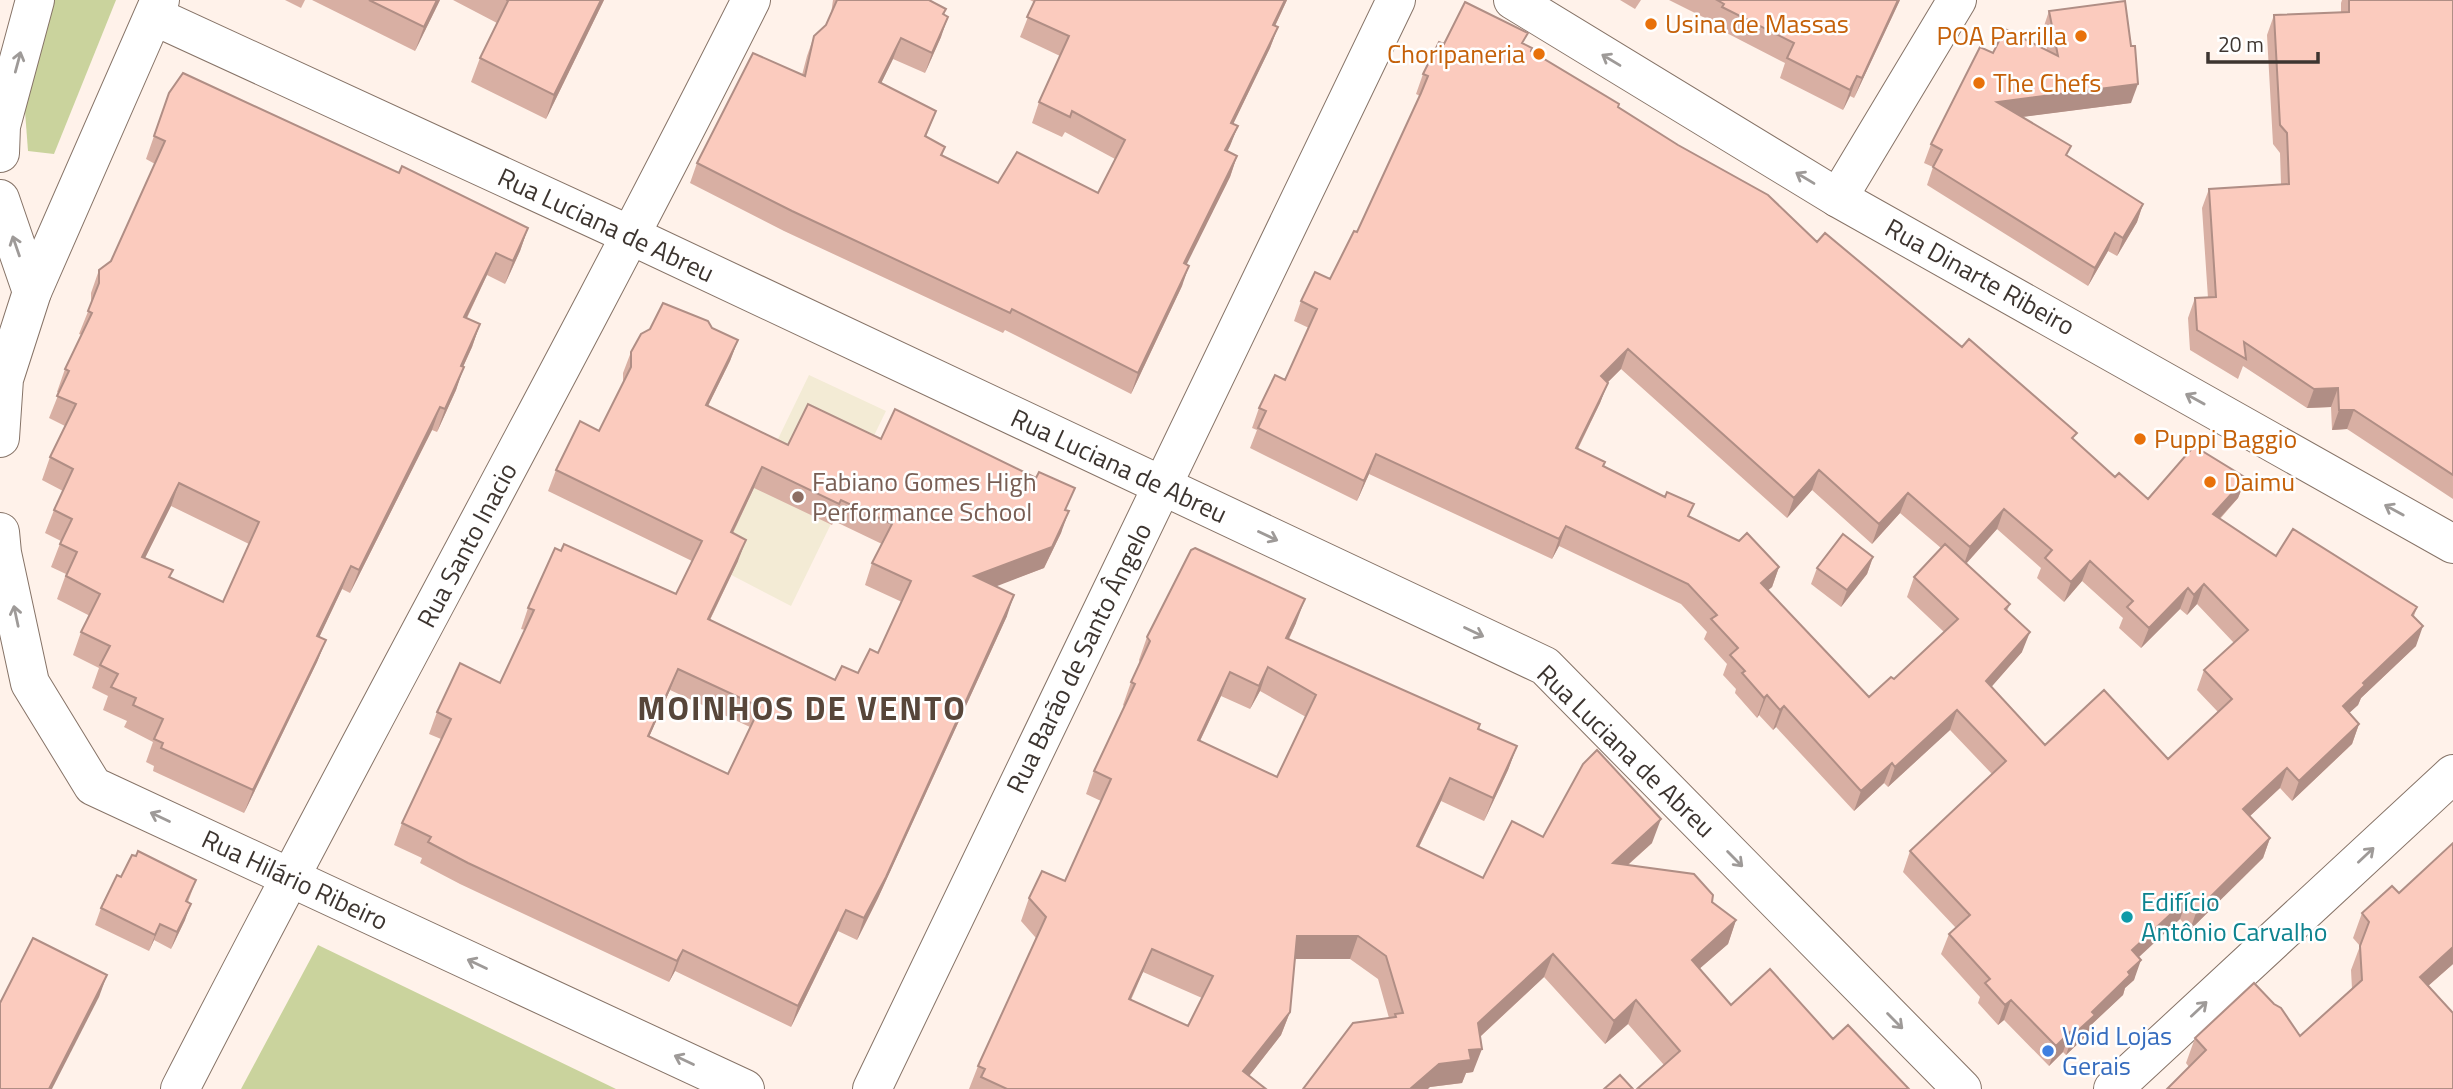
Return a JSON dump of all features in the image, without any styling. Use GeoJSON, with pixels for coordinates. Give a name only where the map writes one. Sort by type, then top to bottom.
{"type":"FeatureCollection","features":[{"type":"Feature","properties":{"kind":"street"},"geometry":{"type":"LineString","coordinates":[[0,153],[1,126],[35,0]]}},
{"type":"Feature","properties":{"kind":"street","name":"Rua Santo Inacio"},"geometry":{"type":"LineString","coordinates":[[180,1089],[289,877],[632,236],[751,0]]}},
{"type":"Feature","properties":{"kind":"street","name":"Rua Barão de Santo Ângelo"},"geometry":{"type":"LineString","coordinates":[[872,1089],[1396,0]]}},
{"type":"Feature","properties":{"kind":"street","name":"Rua Dinarte Ribeiro"},"geometry":{"type":"LineString","coordinates":[[1513,0],[1838,198],[2453,544]]}},
{"type":"Feature","properties":{"kind":"street"},"geometry":{"type":"LineString","coordinates":[[1838,198],[1957,0]]}},
{"type":"Feature","properties":{"kind":"street"},"geometry":{"type":"LineString","coordinates":[[0,438],[4,379],[32,292],[157,8]]}},
{"type":"Feature","properties":{"kind":"street","name":"Rua Luciana de Abreu"},"geometry":{"type":"LineString","coordinates":[[157,8],[632,236],[1545,666],[1962,1089]]}},
{"type":"Feature","properties":{"kind":"street"},"geometry":{"type":"LineString","coordinates":[[0,199],[32,292]]}},
{"type":"Feature","properties":{"kind":"street","name":"Rua Hilário Ribeiro"},"geometry":{"type":"LineString","coordinates":[[0,532],[2,553],[30,683],[93,786],[746,1089]]}},
{"type":"Feature","properties":{"kind":"street"},"geometry":{"type":"LineString","coordinates":[[2113,1089],[2453,774]]}},
{"type":"Feature","properties":{"kind":"shaded area","name":"Fabiano Gomes High Performance School"},"geometry":{"type":"Polygon","coordinates":[[[809,375],[886,411],[791,606],[716,567],[809,375]]]}},
{"type":"Feature","properties":{"kind":"green space"},"geometry":{"type":"Polygon","coordinates":[[[54,0],[116,0],[54,154],[28,151],[25,111],[54,0]]]}},
{"type":"Feature","properties":{"kind":"green space"},"geometry":{"type":"Polygon","coordinates":[[[318,945],[616,1089],[241,1089],[318,945]]]}},
{"type":"Feature","properties":{"kind":"building"},"geometry":{"type":"Polygon","coordinates":[[[369,0],[437,0],[424,27],[369,0]]]}},
{"type":"Feature","properties":{"kind":"building"},"geometry":{"type":"Polygon","coordinates":[[[507,0],[601,0],[554,95],[480,58],[507,0]]]}},
{"type":"Feature","properties":{"kind":"building"},"geometry":{"type":"Polygon","coordinates":[[[837,0],[929,0],[946,9],[943,14],[948,17],[932,53],[901,38],[879,82],[936,111],[925,136],[945,147],[941,155],[998,183],[1017,152],[1098,193],[1125,140],[1072,111],[1070,117],[1039,102],[1069,36],[1027,17],[1035,0],[1285,0],[1273,25],[1278,27],[1231,123],[1238,126],[1225,150],[1237,156],[1184,263],[1189,266],[1138,373],[1012,309],[1010,313],[792,211],[697,163],[753,53],[805,76],[814,36],[826,25],[837,0]]]}},
{"type":"Feature","properties":{"kind":"building"},"geometry":{"type":"Polygon","coordinates":[[[1717,0],[1898,0],[1862,78],[1857,76],[1850,90],[1787,58],[1794,43],[1722,7],[1724,4],[1717,0]]]}},
{"type":"Feature","properties":{"kind":"building"},"geometry":{"type":"Polygon","coordinates":[[[2349,0],[2453,0],[2453,475],[2354,410],[2339,410],[2338,388],[2314,389],[2244,342],[2246,359],[2197,330],[2195,298],[2216,297],[2209,189],[2289,184],[2287,133],[2280,125],[2274,15],[2349,12],[2349,0]]]}},
{"type":"Feature","properties":{"kind":"building"},"geometry":{"type":"Polygon","coordinates":[[[2125,1],[2131,46],[2135,46],[2138,84],[1997,102],[2071,146],[2066,155],[2143,204],[2123,238],[2115,233],[2095,268],[1933,167],[1942,150],[1931,144],[1980,47],[1993,53],[2005,29],[2058,56],[2049,11],[2125,1]]]}},
{"type":"Feature","properties":{"kind":"building"},"geometry":{"type":"Polygon","coordinates":[[[1465,2],[1528,33],[1522,43],[1532,48],[1531,51],[1619,104],[1618,107],[1678,145],[1768,195],[1817,242],[1825,233],[1962,347],[1969,339],[2077,433],[2072,438],[2115,477],[2119,473],[2148,499],[2194,446],[2246,478],[2213,514],[2276,556],[2293,529],[2417,607],[2412,615],[2423,626],[2363,683],[2365,685],[2343,706],[2359,724],[2299,781],[2287,768],[2243,809],[2270,838],[2197,910],[2187,899],[2132,950],[2141,960],[2128,972],[2130,975],[2092,1012],[2095,1015],[2073,1035],[2070,1032],[2056,1046],[2011,1000],[2005,1005],[1985,983],[1990,979],[1949,934],[1970,915],[1910,851],[2006,761],[1957,710],[1895,767],[1892,763],[1861,791],[1784,706],[1780,710],[1767,695],[1764,698],[1742,673],[1745,671],[1730,655],[1738,648],[1711,619],[1717,615],[1688,584],[1566,526],[1559,539],[1376,454],[1364,481],[1258,428],[1266,411],[1259,408],[1275,375],[1285,380],[1317,309],[1301,301],[1315,272],[1330,279],[1354,231],[1357,232],[1421,93],[1428,76],[1423,74],[1439,42],[1444,44],[1465,2]],[[1628,349],[1601,376],[1608,383],[1576,448],[1605,462],[1603,466],[1665,497],[1667,492],[1694,504],[1688,516],[1739,541],[1747,533],[1779,567],[1761,583],[1869,697],[1891,677],[1894,679],[1958,619],[1914,577],[1945,544],[2010,604],[2005,609],[2030,632],[1986,681],[2045,745],[2104,690],[2168,759],[2232,699],[2204,670],[2248,630],[2204,584],[2194,595],[2188,588],[2149,628],[2127,607],[2133,601],[2090,561],[2071,582],[2045,558],[2052,550],[2004,509],[1970,547],[1908,493],[1879,524],[1819,470],[1794,498],[1628,349]]]}},
{"type":"Feature","properties":{"kind":"building"},"geometry":{"type":"Polygon","coordinates":[[[183,73],[399,173],[402,166],[528,228],[513,261],[496,253],[464,317],[480,324],[461,366],[464,367],[445,409],[440,407],[359,570],[351,566],[317,636],[326,640],[253,790],[161,748],[163,743],[154,739],[163,719],[133,705],[136,698],[111,687],[118,674],[100,665],[110,646],[81,632],[100,594],[66,576],[77,552],[60,544],[72,519],[54,510],[73,469],[50,457],[76,404],[57,396],[69,371],[65,369],[92,313],[88,311],[99,283],[99,270],[111,261],[165,141],[154,136],[169,93],[183,73]],[[179,483],[142,557],[173,570],[169,577],[223,602],[259,522],[179,483]]]}},
{"type":"Feature","properties":{"kind":"building"},"geometry":{"type":"Polygon","coordinates":[[[663,303],[708,321],[712,328],[738,340],[706,405],[788,445],[808,404],[881,439],[895,409],[1036,478],[1039,472],[1075,488],[1065,510],[1069,511],[1052,547],[974,576],[1014,595],[886,877],[864,918],[846,910],[798,1006],[683,950],[677,961],[468,863],[428,842],[431,837],[402,823],[451,719],[437,712],[460,663],[500,683],[534,610],[528,608],[555,548],[561,551],[564,544],[676,594],[702,541],[556,470],[580,421],[599,431],[631,367],[631,352],[641,334],[650,329],[663,303]],[[762,467],[731,532],[746,540],[708,619],[835,680],[842,666],[858,673],[870,649],[878,653],[911,581],[872,563],[892,524],[841,500],[839,504],[762,467]],[[678,669],[648,736],[728,774],[760,707],[678,669]]]}},
{"type":"Feature","properties":{"kind":"building"},"geometry":{"type":"Polygon","coordinates":[[[1843,534],[1873,557],[1847,590],[1817,568],[1843,534]]]}},
{"type":"Feature","properties":{"kind":"building"},"geometry":{"type":"Polygon","coordinates":[[[1195,548],[1305,599],[1286,638],[1480,724],[1478,729],[1517,746],[1493,798],[1450,778],[1417,846],[1483,878],[1512,821],[1543,837],[1583,764],[1597,750],[1661,819],[1613,863],[1694,874],[1713,895],[1712,902],[1736,920],[1692,960],[1731,1005],[1770,969],[1833,1039],[1848,1025],[1909,1089],[1637,1089],[1680,1051],[1636,1000],[1614,1021],[1553,954],[1478,1023],[1482,1049],[1469,1050],[1471,1060],[1439,1064],[1410,1089],[1303,1089],[1353,1023],[1396,1017],[1395,1014],[1403,1013],[1386,956],[1358,936],[1297,936],[1290,1012],[1243,1071],[1266,1089],[1007,1089],[981,1077],[985,1069],[978,1066],[1046,917],[1029,898],[1042,871],[1065,881],[1111,779],[1094,771],[1135,684],[1131,682],[1150,641],[1147,637],[1191,550],[1195,548]],[[1268,667],[1259,686],[1230,672],[1198,740],[1277,777],[1316,695],[1268,667]],[[1152,949],[1129,999],[1188,1026],[1213,976],[1152,949]]]}},
{"type":"Feature","properties":{"kind":"building"},"geometry":{"type":"Polygon","coordinates":[[[2453,843],[2453,947],[2420,977],[2453,1013],[2453,1089],[2167,1089],[2206,1050],[2195,1038],[2254,983],[2281,1008],[2300,1036],[2362,980],[2360,946],[2369,922],[2362,913],[2392,886],[2399,893],[2453,843]]]}},
{"type":"Feature","properties":{"kind":"building"},"geometry":{"type":"Polygon","coordinates":[[[138,851],[196,880],[186,901],[191,904],[177,932],[160,924],[155,935],[101,908],[117,875],[121,877],[132,855],[136,856],[138,851]]]}},
{"type":"Feature","properties":{"kind":"building"},"geometry":{"type":"Polygon","coordinates":[[[33,938],[107,975],[49,1089],[0,1089],[0,1003],[33,938]]]}},
{"type":"Feature","properties":{"kind":"building"},"geometry":{"type":"Polygon","coordinates":[[[1620,1075],[1633,1089],[1604,1089],[1620,1075]]]}},
{"type":"Feature","properties":{"kind":"place","name":"Usina de Massas"},"geometry":{"type":"Point","coordinates":[1651,24]}},
{"type":"Feature","properties":{"kind":"place","name":"POA Parrilla"},"geometry":{"type":"Point","coordinates":[2081,36]}},
{"type":"Feature","properties":{"kind":"place","name":"Choripaneria"},"geometry":{"type":"Point","coordinates":[1539,54]}},
{"type":"Feature","properties":{"kind":"place","name":"The Chefs"},"geometry":{"type":"Point","coordinates":[1979,83]}},
{"type":"Feature","properties":{"kind":"place","name":"Puppi Baggio"},"geometry":{"type":"Point","coordinates":[2140,439]}},
{"type":"Feature","properties":{"kind":"place","name":"Daimu"},"geometry":{"type":"Point","coordinates":[2210,482]}},
{"type":"Feature","properties":{"kind":"place","name":"Fabiano Gomes High Performance School"},"geometry":{"type":"Point","coordinates":[798,497]}},
{"type":"Feature","properties":{"kind":"place","name":"Edifício Antônio Carvalho"},"geometry":{"type":"Point","coordinates":[2127,917]}},
{"type":"Feature","properties":{"kind":"place","name":"Void Lojas Gerais"},"geometry":{"type":"Point","coordinates":[2048,1051]}},
{"type":"Feature","properties":{"kind":"district","name":"MOINHOS DE VENTO"},"geometry":{"type":"Point","coordinates":[802,708]}}]}
